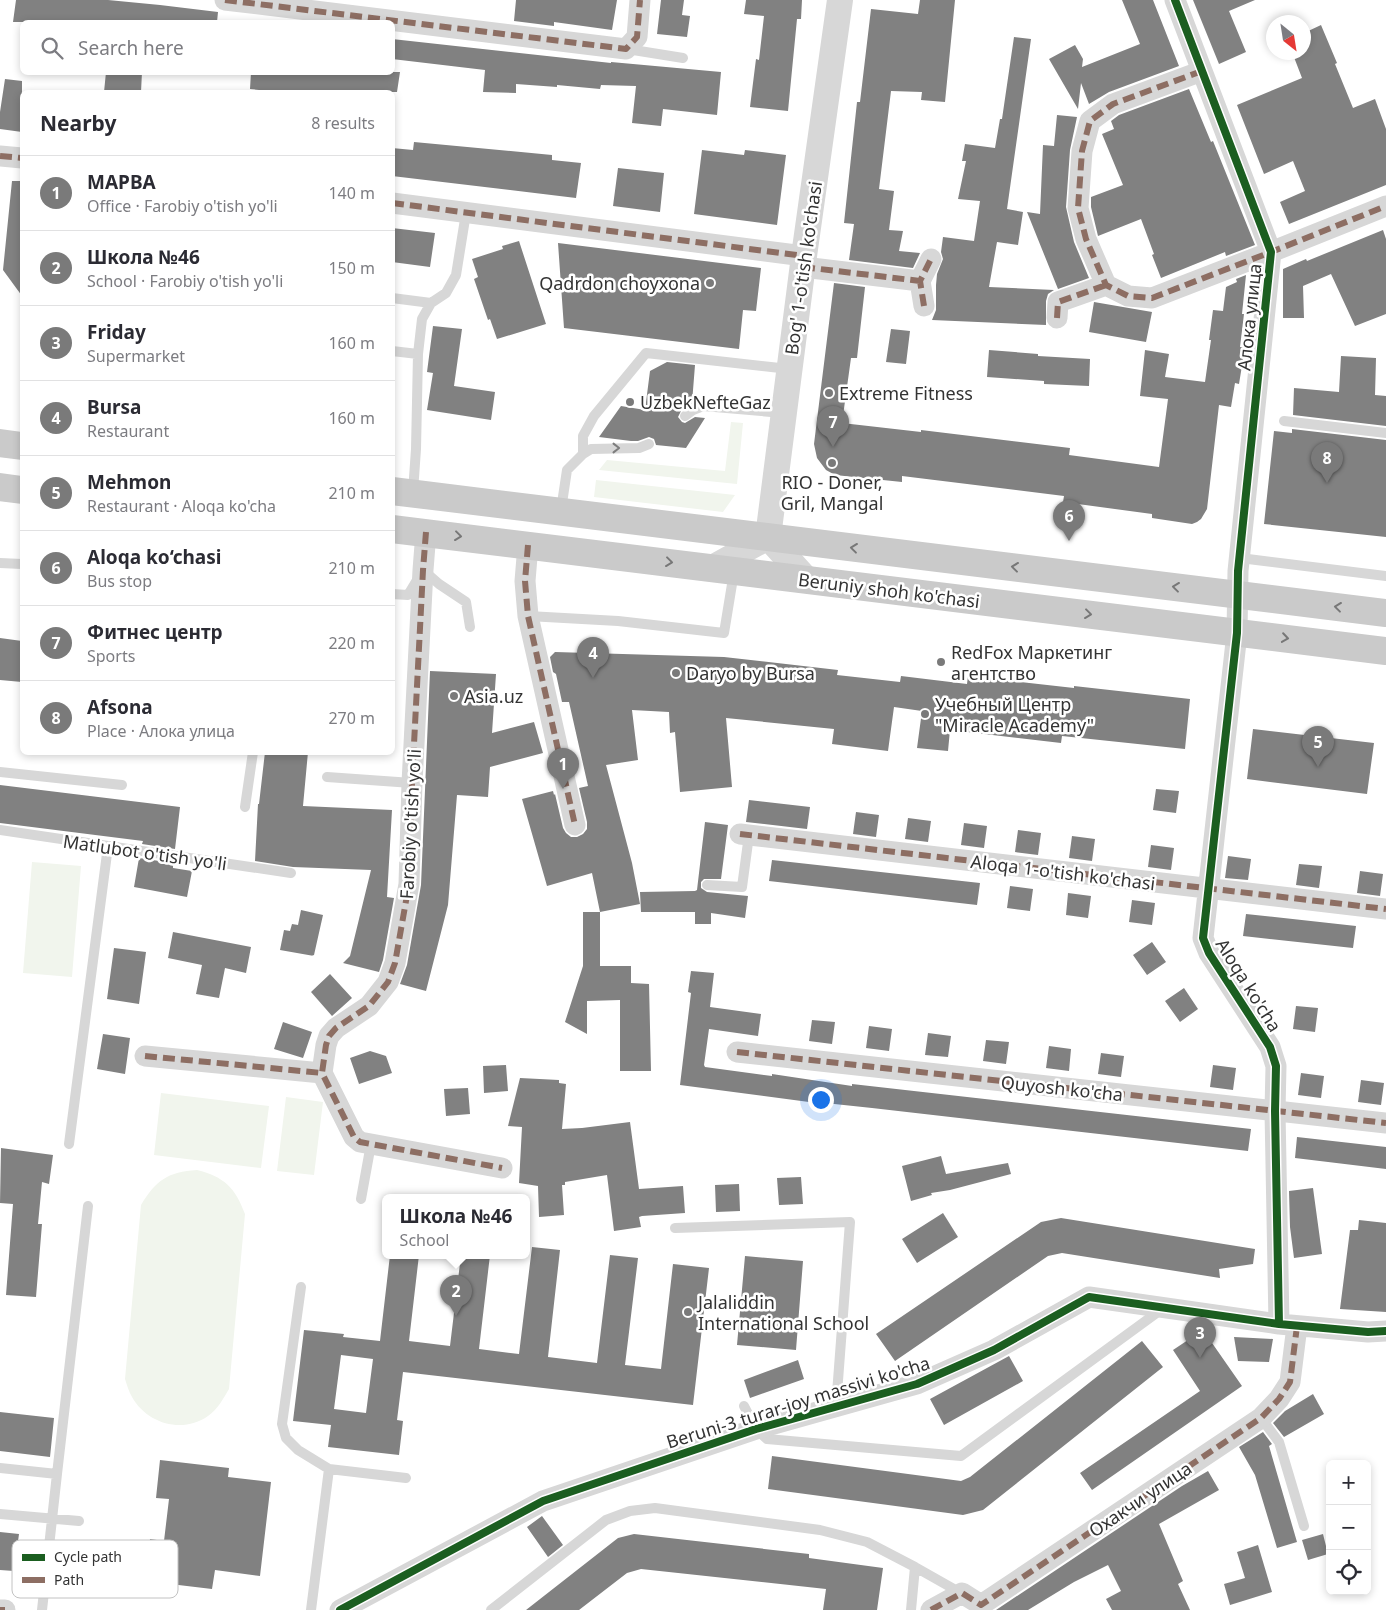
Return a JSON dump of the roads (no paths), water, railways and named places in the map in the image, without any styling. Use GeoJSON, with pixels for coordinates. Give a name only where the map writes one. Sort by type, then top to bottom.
{"type":"FeatureCollection","features":[{"type":"Feature","properties":{"kind":"main road"},"geometry":{"type":"LineString","coordinates":[[0,443],[20,446]]}},
{"type":"Feature","properties":{"kind":"main road"},"geometry":{"type":"LineString","coordinates":[[0,487],[20,490]]}},
{"type":"Feature","properties":{"kind":"main road"},"geometry":{"type":"LineString","coordinates":[[402,492],[1386,613]]}},
{"type":"Feature","properties":{"kind":"main road","name":"Beruniy shoh ko'chasi"},"geometry":{"type":"LineString","coordinates":[[395,529],[1386,651]]}},
{"type":"Feature","properties":{"kind":"street"},"geometry":{"type":"LineString","coordinates":[[225,0],[389,20]]}},
{"type":"Feature","properties":{"kind":"street"},"geometry":{"type":"LineString","coordinates":[[395,21],[626,49],[637,37],[640,0]]}},
{"type":"Feature","properties":{"kind":"street","name":"Bog' 1-o'tish ko'chasi"},"geometry":{"type":"LineString","coordinates":[[768,536],[803,262],[840,0]]}},
{"type":"Feature","properties":{"kind":"street","name":"Алока улица"},"geometry":{"type":"LineString","coordinates":[[1175,0],[1271,252],[1240,558],[1237,594],[1237,633]]}},
{"type":"Feature","properties":{"kind":"street"},"geometry":{"type":"LineString","coordinates":[[1202,71],[1113,104],[1090,121],[1082,151],[1078,208],[1086,239],[1106,285],[1128,296],[1152,298],[1386,206]]}},
{"type":"Feature","properties":{"kind":"street"},"geometry":{"type":"LineString","coordinates":[[0,156],[20,158]]}},
{"type":"Feature","properties":{"kind":"street"},"geometry":{"type":"LineString","coordinates":[[395,203],[803,262],[920,281]]}},
{"type":"Feature","properties":{"kind":"street"},"geometry":{"type":"LineString","coordinates":[[924,306],[920,281],[931,260]]}},
{"type":"Feature","properties":{"kind":"street"},"geometry":{"type":"LineString","coordinates":[[1057,318],[1058,302],[1106,285]]}},
{"type":"Feature","properties":{"kind":"street","name":"Farobiy o'tish yo'li"},"geometry":{"type":"LineString","coordinates":[[322,1073],[329,1036],[336,1028],[370,1006],[388,982],[395,963],[409,884],[412,783],[426,532]]}},
{"type":"Feature","properties":{"kind":"street"},"geometry":{"type":"LineString","coordinates":[[723,569],[768,536],[807,580]]}},
{"type":"Feature","properties":{"kind":"street"},"geometry":{"type":"LineString","coordinates":[[528,545],[525,581],[528,616],[575,825]]}},
{"type":"Feature","properties":{"kind":"street","name":"Aloqa ko'cha"},"geometry":{"type":"LineString","coordinates":[[1237,633],[1203,938],[1209,953],[1270,1047],[1276,1066],[1275,1111],[1288,1325]]}},
{"type":"Feature","properties":{"kind":"street","name":"Aloqa 1-o'tish ko'chasi"},"geometry":{"type":"LineString","coordinates":[[744,834],[1386,910]]}},
{"type":"Feature","properties":{"kind":"street","name":"Quyosh ko'cha"},"geometry":{"type":"LineString","coordinates":[[737,1052],[1386,1123]]}},
{"type":"Feature","properties":{"kind":"street"},"geometry":{"type":"LineString","coordinates":[[145,1056],[322,1073],[354,1137],[360,1142],[502,1168]]}},
{"type":"Feature","properties":{"kind":"street","name":"Beruni-3 turar-joy massivi ko'cha"},"geometry":{"type":"LineString","coordinates":[[340,1610],[542,1501],[756,1429],[917,1384],[994,1350],[1089,1297],[1288,1325]]}},
{"type":"Feature","properties":{"kind":"street"},"geometry":{"type":"LineString","coordinates":[[1288,1325],[1368,1332],[1386,1331]]}},
{"type":"Feature","properties":{"kind":"street","name":"Охакчи улица"},"geometry":{"type":"LineString","coordinates":[[962,1593],[978,1607],[1261,1418],[1279,1399],[1290,1382],[1288,1325]]}},
{"type":"Feature","properties":{"kind":"street"},"geometry":{"type":"LineString","coordinates":[[931,1610],[962,1593]]}},
{"type":"Feature","properties":{"kind":"street"},"geometry":{"type":"LineString","coordinates":[[0,1610],[5,1610]]}},
{"type":"Feature","properties":{"kind":"lane"},"geometry":{"type":"LineString","coordinates":[[626,49],[683,58]]}},
{"type":"Feature","properties":{"kind":"lane"},"geometry":{"type":"LineString","coordinates":[[402,492],[416,449],[418,354],[422,319],[431,303],[446,293],[456,275],[466,213]]}},
{"type":"Feature","properties":{"kind":"lane"},"geometry":{"type":"LineString","coordinates":[[395,298],[431,303]]}},
{"type":"Feature","properties":{"kind":"lane"},"geometry":{"type":"LineString","coordinates":[[395,351],[418,354]]}},
{"type":"Feature","properties":{"kind":"lane"},"geometry":{"type":"LineString","coordinates":[[583,454],[583,436],[594,416],[646,353],[789,369]]}},
{"type":"Feature","properties":{"kind":"lane"},"geometry":{"type":"LineString","coordinates":[[686,416],[693,410],[703,406],[783,413]]}},
{"type":"Feature","properties":{"kind":"lane"},"geometry":{"type":"LineString","coordinates":[[1284,421],[1386,433]]}},
{"type":"Feature","properties":{"kind":"lane"},"geometry":{"type":"LineString","coordinates":[[560,511],[567,470],[583,454],[591,449],[638,448],[649,444]]}},
{"type":"Feature","properties":{"kind":"lane"},"geometry":{"type":"LineString","coordinates":[[1240,558],[1386,576]]}},
{"type":"Feature","properties":{"kind":"lane"},"geometry":{"type":"LineString","coordinates":[[0,563],[20,564]]}},
{"type":"Feature","properties":{"kind":"lane"},"geometry":{"type":"LineString","coordinates":[[528,616],[618,621],[724,633],[723,569]]}},
{"type":"Feature","properties":{"kind":"lane"},"geometry":{"type":"LineString","coordinates":[[395,594],[408,596],[423,570],[439,584],[466,602],[470,627]]}},
{"type":"Feature","properties":{"kind":"lane"},"geometry":{"type":"LineString","coordinates":[[245,807],[252,755]]}},
{"type":"Feature","properties":{"kind":"lane"},"geometry":{"type":"LineString","coordinates":[[0,772],[122,785]]}},
{"type":"Feature","properties":{"kind":"lane"},"geometry":{"type":"LineString","coordinates":[[327,777],[412,783]]}},
{"type":"Feature","properties":{"kind":"lane","name":"Matlubot o'tish yo'li"},"geometry":{"type":"LineString","coordinates":[[0,830],[291,873]]}},
{"type":"Feature","properties":{"kind":"lane"},"geometry":{"type":"LineString","coordinates":[[707,885],[742,887],[744,834]]}},
{"type":"Feature","properties":{"kind":"lane"},"geometry":{"type":"LineString","coordinates":[[69,1144],[108,846]]}},
{"type":"Feature","properties":{"kind":"lane"},"geometry":{"type":"LineString","coordinates":[[361,1199],[371,1144]]}},
{"type":"Feature","properties":{"kind":"lane"},"geometry":{"type":"LineString","coordinates":[[50,1540],[88,1206]]}},
{"type":"Feature","properties":{"kind":"lane"},"geometry":{"type":"LineString","coordinates":[[675,1228],[850,1222],[836,1407]]}},
{"type":"Feature","properties":{"kind":"lane"},"geometry":{"type":"LineString","coordinates":[[301,1287],[282,1424],[286,1438],[298,1450],[329,1469],[406,1478]]}},
{"type":"Feature","properties":{"kind":"lane"},"geometry":{"type":"LineString","coordinates":[[744,1406],[756,1429],[767,1438],[961,1456],[1164,1308]]}},
{"type":"Feature","properties":{"kind":"lane"},"geometry":{"type":"LineString","coordinates":[[1261,1418],[1279,1442],[1304,1526]]}},
{"type":"Feature","properties":{"kind":"lane"},"geometry":{"type":"LineString","coordinates":[[0,1468],[57,1474]]}},
{"type":"Feature","properties":{"kind":"lane"},"geometry":{"type":"LineString","coordinates":[[311,1610],[329,1469]]}},
{"type":"Feature","properties":{"kind":"lane"},"geometry":{"type":"LineString","coordinates":[[491,1610],[606,1520],[617,1515],[655,1508],[820,1530],[867,1542],[962,1593]]}},
{"type":"Feature","properties":{"kind":"lane"},"geometry":{"type":"LineString","coordinates":[[0,1514],[79,1521]]}},
{"type":"Feature","properties":{"kind":"lane"},"geometry":{"type":"LineString","coordinates":[[911,1610],[916,1567]]}},
{"type":"Feature","properties":{"kind":"place","name":"Qadrdon choyxona"},"geometry":{"type":"Point","coordinates":[710,283]}},
{"type":"Feature","properties":{"kind":"place","name":"Extreme Fitness"},"geometry":{"type":"Point","coordinates":[829,393]}},
{"type":"Feature","properties":{"kind":"place","name":"UzbekNefteGaz"},"geometry":{"type":"Point","coordinates":[630,402]}},
{"type":"Feature","properties":{"kind":"place","name":"Фитнес центр"},"geometry":{"type":"Point","coordinates":[833,447]}},
{"type":"Feature","properties":{"kind":"place","name":"RIO - Doner, Gril, Mangal"},"geometry":{"type":"Point","coordinates":[832,463]}},
{"type":"Feature","properties":{"kind":"place","name":"Afsona"},"geometry":{"type":"Point","coordinates":[1327,483]}},
{"type":"Feature","properties":{"kind":"place","name":"Aloqa ko‘chasi"},"geometry":{"type":"Point","coordinates":[1069,541]}},
{"type":"Feature","properties":{"kind":"place","name":"RedFox Маркетинг агентство"},"geometry":{"type":"Point","coordinates":[941,662]}},
{"type":"Feature","properties":{"kind":"place","name":"Daryo by Bursa"},"geometry":{"type":"Point","coordinates":[676,673]}},
{"type":"Feature","properties":{"kind":"place","name":"Bursa"},"geometry":{"type":"Point","coordinates":[593,678]}},
{"type":"Feature","properties":{"kind":"place","name":"Asia.uz"},"geometry":{"type":"Point","coordinates":[454,696]}},
{"type":"Feature","properties":{"kind":"place","name":"Учебный Центр \"Miracle Academy\""},"geometry":{"type":"Point","coordinates":[925,714]}},
{"type":"Feature","properties":{"kind":"place","name":"Mehmon"},"geometry":{"type":"Point","coordinates":[1318,767]}},
{"type":"Feature","properties":{"kind":"place","name":"МАРВА"},"geometry":{"type":"Point","coordinates":[563,789]}},
{"type":"Feature","properties":{"kind":"place","name":"Jalaliddin International School"},"geometry":{"type":"Point","coordinates":[688,1312]}},
{"type":"Feature","properties":{"kind":"place","name":"Школа №46"},"geometry":{"type":"Point","coordinates":[456,1316]}},
{"type":"Feature","properties":{"kind":"place","name":"Friday"},"geometry":{"type":"Point","coordinates":[1200,1358]}}]}
